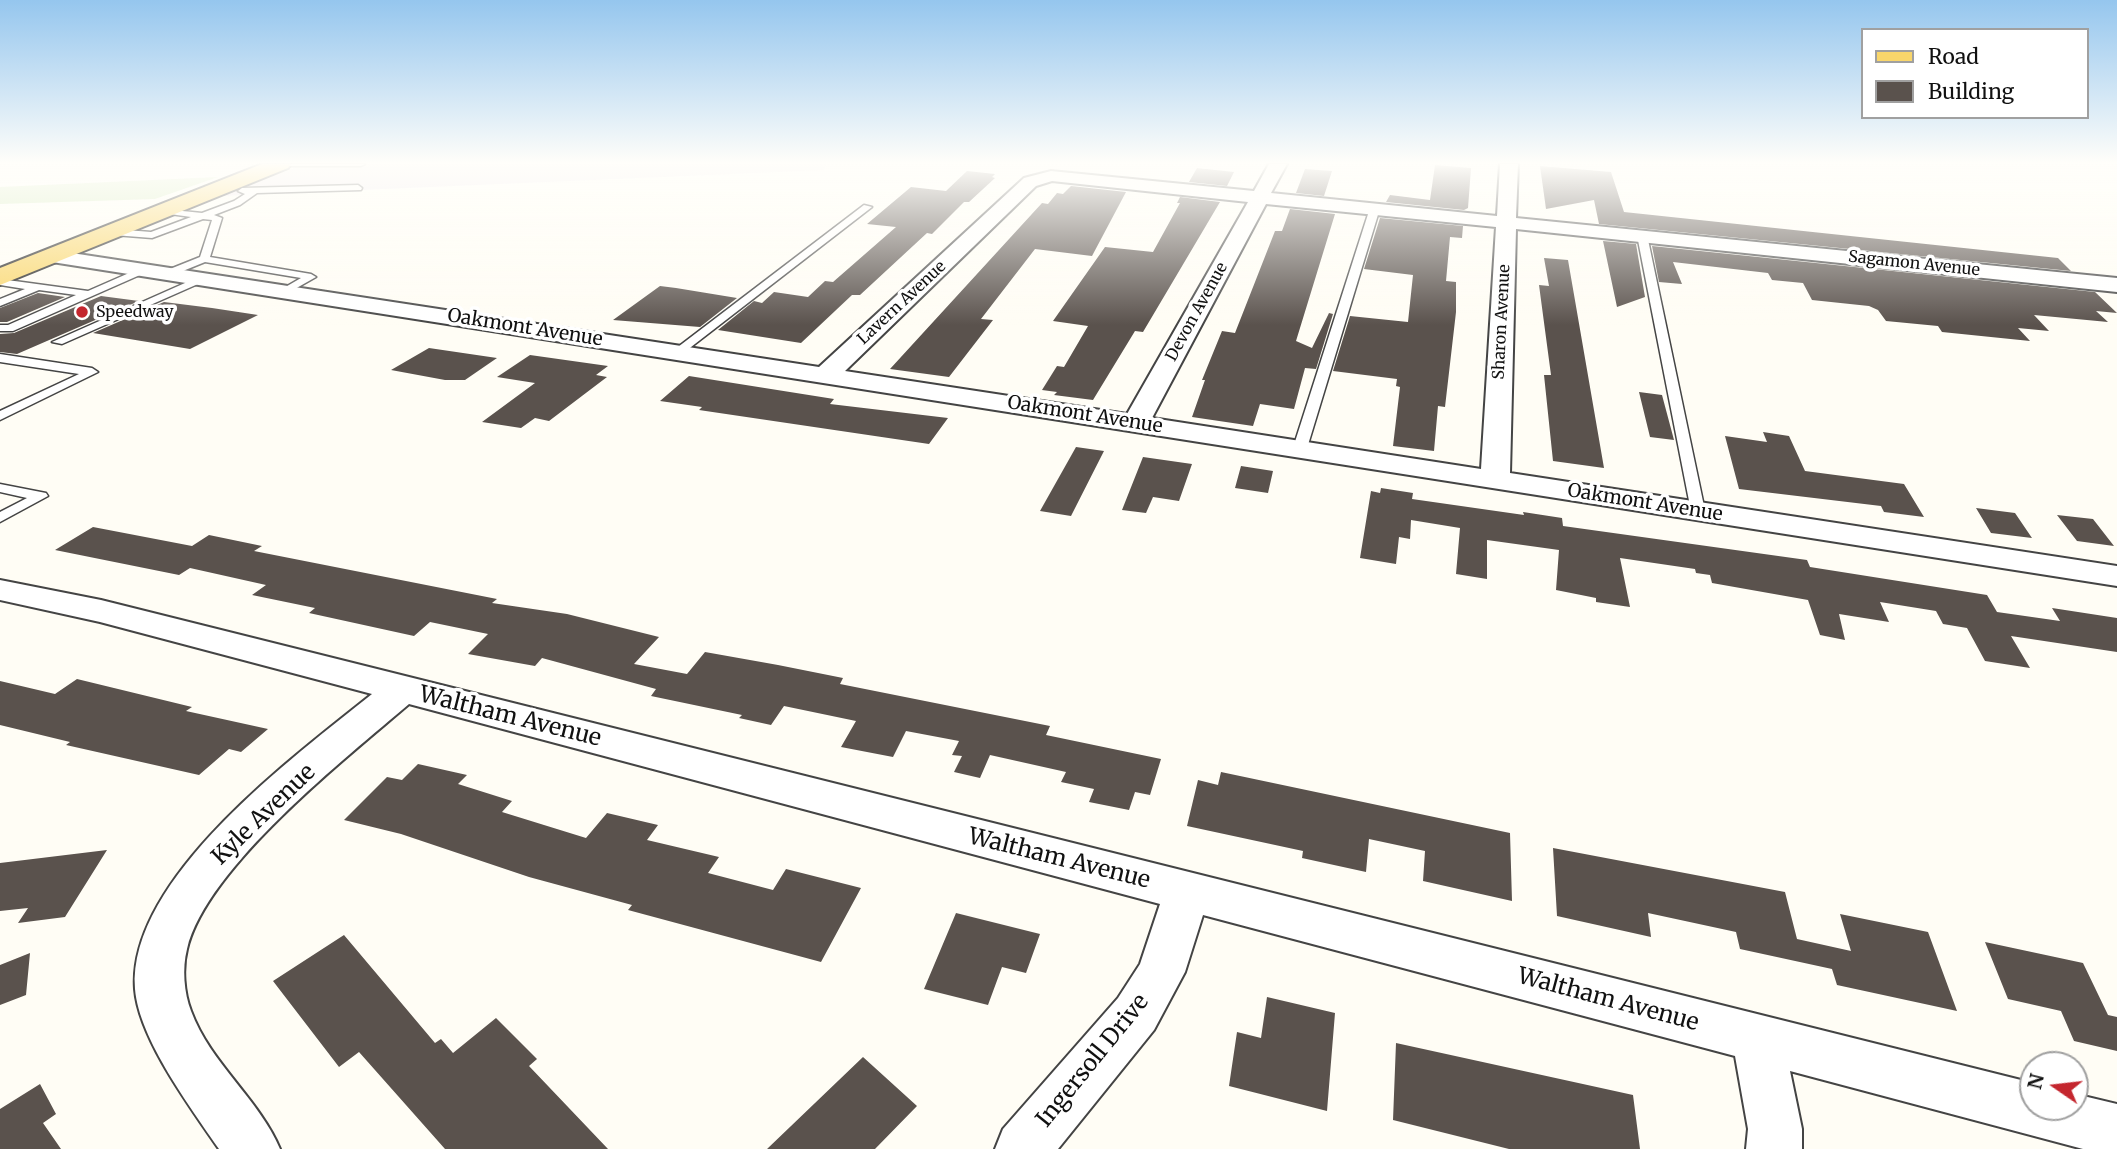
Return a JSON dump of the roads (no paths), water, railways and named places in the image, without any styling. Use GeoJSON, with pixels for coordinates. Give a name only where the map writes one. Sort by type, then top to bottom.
{"type":"FeatureCollection","features":[{"type":"Feature","properties":{"kind":"main road"},"geometry":{"type":"LineString","coordinates":[[0,280],[52,256],[150,218]]}},
{"type":"Feature","properties":{"kind":"street","name":"Lavern Avenue"},"geometry":{"type":"LineString","coordinates":[[826,375],[992,218]]}},
{"type":"Feature","properties":{"kind":"street","name":"Devon Avenue"},"geometry":{"type":"LineString","coordinates":[[1136,423],[1249,218]]}},
{"type":"Feature","properties":{"kind":"street","name":"Sagamon Avenue"},"geometry":{"type":"LineString","coordinates":[[1473,218],[2117,285]]}},
{"type":"Feature","properties":{"kind":"street","name":"Sharon Avenue"},"geometry":{"type":"LineString","coordinates":[[1495,480],[1507,218]]}},
{"type":"Feature","properties":{"kind":"street","name":"Oakmont Avenue"},"geometry":{"type":"LineString","coordinates":[[52,256],[169,273],[204,268],[286,291],[2117,576]]}},
{"type":"Feature","properties":{"kind":"street","name":"Waltham Avenue"},"geometry":{"type":"LineString","coordinates":[[0,590],[101,611],[2117,1131]]}},
{"type":"Feature","properties":{"kind":"street","name":"Kyle Avenue"},"geometry":{"type":"LineString","coordinates":[[252,1149],[173,1031],[160,988],[162,953],[177,913],[200,879],[236,836],[402,689]]}},
{"type":"Feature","properties":{"kind":"street","name":"Ingersoll Drive"},"geometry":{"type":"LineString","coordinates":[[1023,1149],[1136,1014],[1161,972],[1187,892]]}},
{"type":"Feature","properties":{"kind":"street"},"geometry":{"type":"LineString","coordinates":[[1758,1040],[1774,1129],[1774,1149]]}},
{"type":"Feature","properties":{"kind":"lane"},"geometry":{"type":"LineString","coordinates":[[114,232],[152,235],[195,218]]}},
{"type":"Feature","properties":{"kind":"lane"},"geometry":{"type":"LineString","coordinates":[[58,342],[204,268],[214,218]]}},
{"type":"Feature","properties":{"kind":"lane"},"geometry":{"type":"LineString","coordinates":[[678,352],[852,218]]}},
{"type":"Feature","properties":{"kind":"lane"},"geometry":{"type":"LineString","coordinates":[[1300,448],[1372,218]]}},
{"type":"Feature","properties":{"kind":"lane"},"geometry":{"type":"LineString","coordinates":[[1642,235],[1698,511]]}},
{"type":"Feature","properties":{"kind":"lane"},"geometry":{"type":"LineString","coordinates":[[0,328],[9,329],[145,269]]}},
{"type":"Feature","properties":{"kind":"lane"},"geometry":{"type":"LineString","coordinates":[[0,280],[89,294]]}},
{"type":"Feature","properties":{"kind":"lane"},"geometry":{"type":"LineString","coordinates":[[0,303],[38,287]]}},
{"type":"Feature","properties":{"kind":"lane"},"geometry":{"type":"LineString","coordinates":[[0,358],[92,372],[0,416]]}},
{"type":"Feature","properties":{"kind":"lane"},"geometry":{"type":"LineString","coordinates":[[0,488],[41,496],[0,518]]}},
{"type":"Feature","properties":{"kind":"place","name":"Speedway"},"geometry":{"type":"Point","coordinates":[82,312]}}]}
